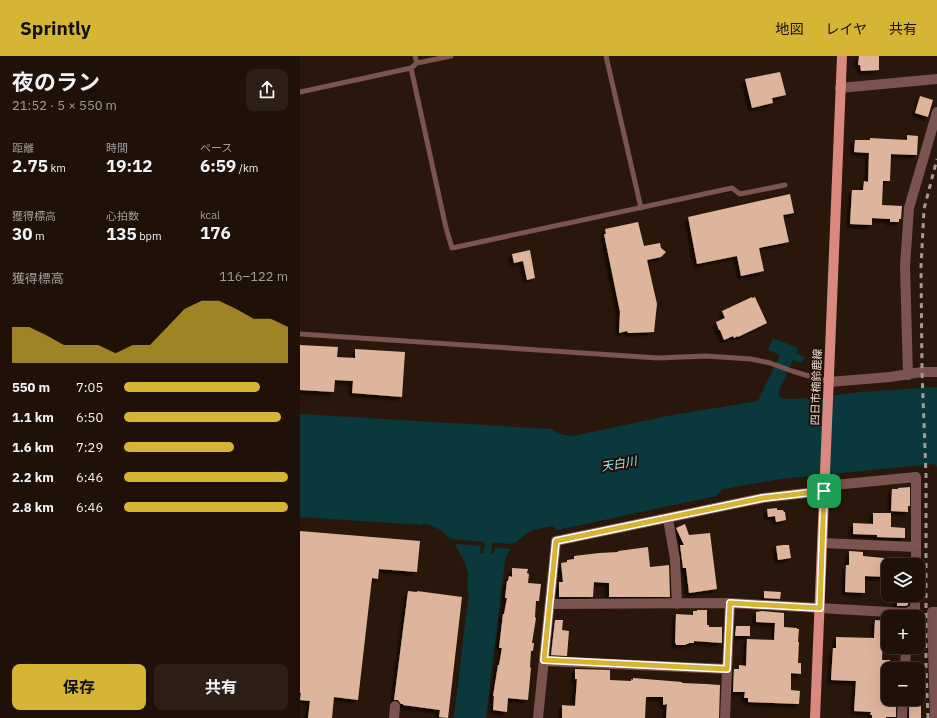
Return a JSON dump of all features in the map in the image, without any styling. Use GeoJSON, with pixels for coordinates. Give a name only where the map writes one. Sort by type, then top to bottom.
{"type":"FeatureCollection","features":[{"type":"Feature","properties":{"kind":"main road","name":"四日市楠鈴鹿線"},"geometry":{"type":"LineString","coordinates":[[815,718],[842,56]]}},
{"type":"Feature","properties":{"kind":"street"},"geometry":{"type":"LineString","coordinates":[[840,88],[937,79]]}},
{"type":"Feature","properties":{"kind":"street"},"geometry":{"type":"LineString","coordinates":[[908,375],[905,266],[909,208],[937,112]]}},
{"type":"Feature","properties":{"kind":"street"},"geometry":{"type":"LineString","coordinates":[[829,386],[922,372],[937,372]]}},
{"type":"Feature","properties":{"kind":"street"},"geometry":{"type":"LineString","coordinates":[[538,718],[556,541],[824,486],[916,477],[916,558]]}},
{"type":"Feature","properties":{"kind":"street"},"geometry":{"type":"LineString","coordinates":[[668,518],[675,559],[677,604]]}},
{"type":"Feature","properties":{"kind":"street"},"geometry":{"type":"LineString","coordinates":[[822,543],[916,547]]}},
{"type":"Feature","properties":{"kind":"street"},"geometry":{"type":"LineString","coordinates":[[550,604],[730,603],[881,613]]}},
{"type":"Feature","properties":{"kind":"street"},"geometry":{"type":"LineString","coordinates":[[725,718],[730,603]]}},
{"type":"Feature","properties":{"kind":"street"},"geometry":{"type":"LineString","coordinates":[[935,718],[932,612],[937,612]]}},
{"type":"Feature","properties":{"kind":"street"},"geometry":{"type":"LineString","coordinates":[[544,660],[727,669]]}},
{"type":"Feature","properties":{"kind":"street"},"geometry":{"type":"LineString","coordinates":[[394,718],[395,706]]}},
{"type":"Feature","properties":{"kind":"street"},"geometry":{"type":"LineString","coordinates":[[902,718],[903,706]]}},
{"type":"Feature","properties":{"kind":"lane"},"geometry":{"type":"LineString","coordinates":[[415,56],[416,63]]}},
{"type":"Feature","properties":{"kind":"lane"},"geometry":{"type":"LineString","coordinates":[[300,92],[411,68],[416,63],[451,56]]}},
{"type":"Feature","properties":{"kind":"lane"},"geometry":{"type":"LineString","coordinates":[[606,56],[640,208]]}},
{"type":"Feature","properties":{"kind":"lane"},"geometry":{"type":"LineString","coordinates":[[411,68],[446,228],[452,248],[732,188],[740,194],[785,185]]}},
{"type":"Feature","properties":{"kind":"lane"},"geometry":{"type":"LineString","coordinates":[[300,334],[658,358],[706,356],[751,360],[770,363],[829,386]]}},
{"type":"Feature","properties":{"kind":"water","name":"天白川"},"geometry":{"type":"Polygon","coordinates":[[[773,338],[798,348],[796,353],[805,357],[801,363],[793,360],[779,391],[779,396],[783,399],[812,398],[861,392],[937,387],[937,467],[934,464],[780,479],[723,489],[716,496],[557,530],[552,526],[533,530],[515,543],[510,544],[493,542],[491,554],[494,554],[495,547],[511,549],[505,561],[486,718],[454,718],[469,591],[467,591],[468,574],[466,565],[456,544],[481,546],[480,553],[483,553],[485,542],[450,539],[438,528],[423,523],[423,525],[300,517],[300,414],[552,429],[567,436],[573,436],[667,416],[758,401],[780,355],[768,350],[773,338]]]}},
{"type":"Feature","properties":{"kind":"building"},"geometry":{"type":"Polygon","coordinates":[[[859,56],[879,56],[879,70],[861,71],[860,65],[858,65],[859,56]]]}},
{"type":"Feature","properties":{"kind":"building"},"geometry":{"type":"Polygon","coordinates":[[[780,72],[786,95],[772,98],[773,103],[752,108],[745,79],[780,72]]]}},
{"type":"Feature","properties":{"kind":"building"},"geometry":{"type":"Polygon","coordinates":[[[920,96],[933,100],[928,117],[915,113],[920,96]]]}},
{"type":"Feature","properties":{"kind":"building"},"geometry":{"type":"Polygon","coordinates":[[[907,135],[918,136],[917,155],[891,154],[890,181],[883,181],[882,205],[902,206],[901,219],[899,219],[899,222],[890,222],[890,219],[872,218],[872,225],[850,224],[852,190],[863,190],[864,181],[868,182],[869,153],[854,152],[855,140],[870,140],[870,138],[907,140],[907,135]]]}},
{"type":"Feature","properties":{"kind":"building"},"geometry":{"type":"Polygon","coordinates":[[[790,194],[794,213],[783,215],[789,242],[759,248],[764,271],[741,276],[737,256],[697,264],[688,217],[790,194]]]}},
{"type":"Feature","properties":{"kind":"building"},"geometry":{"type":"Polygon","coordinates":[[[638,222],[644,246],[660,243],[661,248],[666,252],[661,257],[647,260],[657,304],[654,332],[628,333],[627,331],[619,333],[620,312],[604,234],[606,234],[605,229],[638,222]]]}},
{"type":"Feature","properties":{"kind":"building"},"geometry":{"type":"Polygon","coordinates":[[[530,250],[535,278],[527,280],[523,261],[514,263],[512,254],[530,250]]]}},
{"type":"Feature","properties":{"kind":"building"},"geometry":{"type":"Polygon","coordinates":[[[755,297],[767,323],[738,337],[734,338],[733,336],[724,340],[716,322],[725,318],[722,311],[755,297]]]}},
{"type":"Feature","properties":{"kind":"building"},"geometry":{"type":"Polygon","coordinates":[[[300,345],[338,347],[337,357],[355,358],[355,349],[405,352],[402,397],[352,393],[353,381],[335,380],[334,392],[300,390],[300,345]]]}},
{"type":"Feature","properties":{"kind":"building"},"geometry":{"type":"Polygon","coordinates":[[[910,487],[910,506],[908,506],[908,512],[891,511],[892,489],[910,487]]]}},
{"type":"Feature","properties":{"kind":"building"},"geometry":{"type":"Polygon","coordinates":[[[777,508],[777,510],[783,510],[785,512],[786,520],[776,522],[775,516],[768,517],[767,509],[777,508]]]}},
{"type":"Feature","properties":{"kind":"building"},"geometry":{"type":"Polygon","coordinates":[[[873,513],[891,513],[891,527],[905,528],[905,538],[853,534],[853,523],[873,524],[873,513]]]}},
{"type":"Feature","properties":{"kind":"building"},"geometry":{"type":"Polygon","coordinates":[[[685,524],[689,535],[710,533],[717,589],[689,593],[686,568],[683,568],[680,545],[684,545],[676,528],[685,524]]]}},
{"type":"Feature","properties":{"kind":"building"},"geometry":{"type":"Polygon","coordinates":[[[300,531],[420,541],[417,572],[379,569],[378,579],[372,578],[358,700],[334,697],[332,718],[308,718],[310,701],[300,700],[300,531]]]}},
{"type":"Feature","properties":{"kind":"building"},"geometry":{"type":"Polygon","coordinates":[[[789,545],[791,558],[778,560],[776,546],[789,545]]]}},
{"type":"Feature","properties":{"kind":"building"},"geometry":{"type":"Polygon","coordinates":[[[648,547],[650,567],[669,565],[670,597],[609,597],[609,583],[594,582],[593,597],[559,597],[559,582],[563,582],[561,563],[574,559],[574,556],[618,552],[648,547]]]}},
{"type":"Feature","properties":{"kind":"building"},"geometry":{"type":"Polygon","coordinates":[[[849,551],[863,552],[863,556],[884,558],[881,558],[881,577],[865,576],[865,593],[845,592],[846,565],[849,565],[849,551]]]}},
{"type":"Feature","properties":{"kind":"building"},"geometry":{"type":"Polygon","coordinates":[[[512,568],[528,569],[528,583],[541,584],[539,601],[536,601],[536,618],[532,643],[534,643],[533,651],[531,651],[528,700],[508,698],[507,712],[493,710],[493,696],[502,648],[499,648],[503,614],[507,598],[505,598],[507,581],[509,576],[512,577],[512,568]]]}},
{"type":"Feature","properties":{"kind":"building"},"geometry":{"type":"Polygon","coordinates":[[[408,591],[462,597],[448,718],[439,717],[440,710],[403,705],[398,700],[394,700],[408,591]]]}},
{"type":"Feature","properties":{"kind":"building"},"geometry":{"type":"Polygon","coordinates":[[[764,591],[781,592],[780,599],[764,598],[764,591]]]}},
{"type":"Feature","properties":{"kind":"building"},"geometry":{"type":"Polygon","coordinates":[[[897,602],[908,602],[908,605],[906,606],[897,606],[897,602]]]}},
{"type":"Feature","properties":{"kind":"building"},"geometry":{"type":"Polygon","coordinates":[[[707,610],[707,625],[709,625],[709,627],[722,627],[722,643],[694,641],[694,643],[689,643],[686,645],[676,645],[676,614],[693,615],[693,611],[707,610]]]}},
{"type":"Feature","properties":{"kind":"building"},"geometry":{"type":"Polygon","coordinates":[[[762,611],[784,613],[784,627],[799,629],[798,663],[801,663],[801,674],[791,673],[791,690],[800,691],[799,704],[748,702],[748,698],[744,698],[745,692],[733,692],[734,669],[739,669],[739,665],[746,666],[747,639],[774,640],[775,623],[756,622],[756,612],[762,611]]]}},
{"type":"Feature","properties":{"kind":"building"},"geometry":{"type":"Polygon","coordinates":[[[555,620],[563,620],[562,630],[569,631],[567,656],[551,655],[555,620]]]}},
{"type":"Feature","properties":{"kind":"building"},"geometry":{"type":"Polygon","coordinates":[[[875,620],[881,620],[882,660],[890,660],[890,662],[881,662],[881,706],[896,706],[896,717],[872,718],[872,715],[870,715],[871,712],[854,711],[856,681],[831,680],[833,648],[836,648],[836,637],[874,638],[875,620]]]}},
{"type":"Feature","properties":{"kind":"building"},"geometry":{"type":"Polygon","coordinates":[[[736,626],[750,626],[750,636],[735,636],[736,626]]]}},
{"type":"Feature","properties":{"kind":"building"},"geometry":{"type":"Polygon","coordinates":[[[575,669],[610,670],[610,680],[631,681],[633,678],[720,685],[719,718],[666,718],[667,704],[663,705],[663,697],[646,697],[645,718],[562,718],[562,705],[575,706],[577,679],[575,679],[575,669]]]}},
{"type":"Feature","properties":{"kind":"building"},"geometry":{"type":"Polygon","coordinates":[[[909,706],[921,706],[921,718],[909,718],[909,706]]]}},
{"type":"Feature","properties":{"kind":"railway"},"geometry":{"type":"LineString","coordinates":[[928,718],[926,668],[926,475],[922,372],[921,267],[924,209],[937,159]]}},
{"type":"Feature","properties":{"kind":"route"},"geometry":{"type":"LineString","coordinates":[[824,491],[820,608],[730,603],[727,669],[544,660],[556,541],[763,498],[824,491]]}}]}
